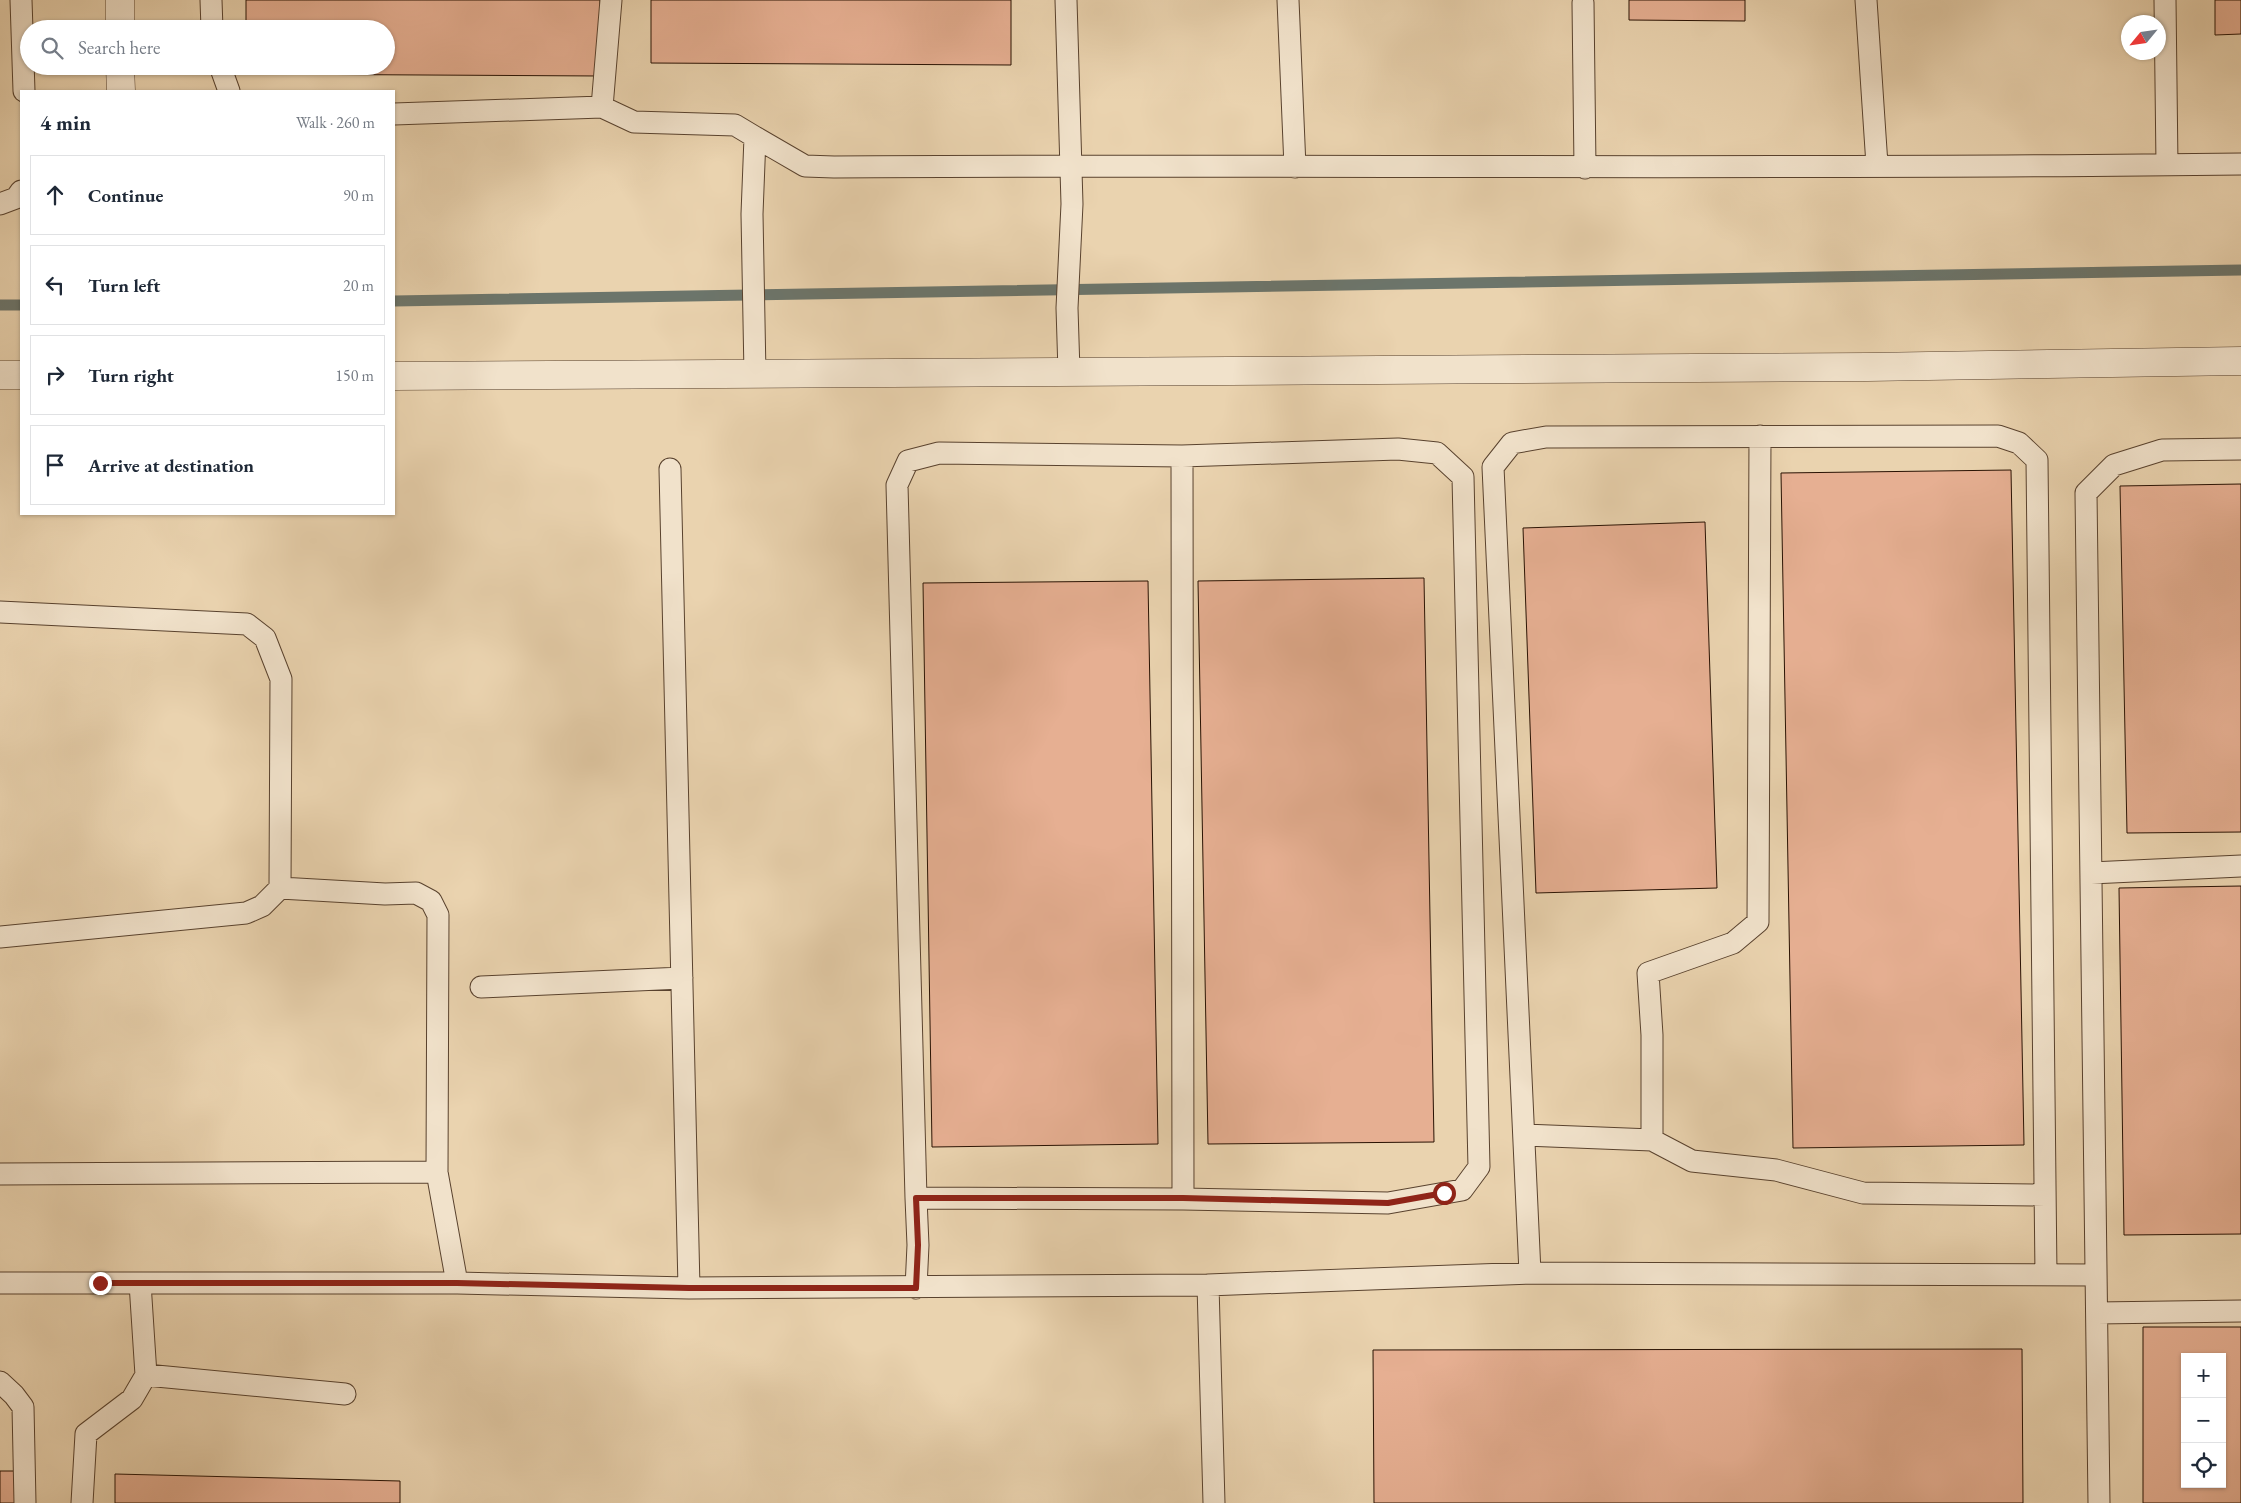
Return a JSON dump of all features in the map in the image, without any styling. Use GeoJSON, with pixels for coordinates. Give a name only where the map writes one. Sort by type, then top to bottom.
{"type":"FeatureCollection","features":[{"type":"Feature","properties":{"kind":"street"},"geometry":{"type":"LineString","coordinates":[[120,0],[120,20]]}},
{"type":"Feature","properties":{"kind":"street"},"geometry":{"type":"LineString","coordinates":[[120,75],[121,90]]}},
{"type":"Feature","properties":{"kind":"street"},"geometry":{"type":"LineString","coordinates":[[395,376],[1868,367],[2241,361]]}},
{"type":"Feature","properties":{"kind":"street"},"geometry":{"type":"LineString","coordinates":[[0,375],[20,375]]}},
{"type":"Feature","properties":{"kind":"lane"},"geometry":{"type":"LineString","coordinates":[[21,0],[22,20]]}},
{"type":"Feature","properties":{"kind":"lane"},"geometry":{"type":"LineString","coordinates":[[211,0],[212,20]]}},
{"type":"Feature","properties":{"kind":"lane"},"geometry":{"type":"LineString","coordinates":[[602,107],[611,0]]}},
{"type":"Feature","properties":{"kind":"lane"},"geometry":{"type":"LineString","coordinates":[[1066,0],[1072,204],[1068,308],[1069,372]]}},
{"type":"Feature","properties":{"kind":"lane"},"geometry":{"type":"LineString","coordinates":[[1288,0],[1295,167]]}},
{"type":"Feature","properties":{"kind":"lane"},"geometry":{"type":"LineString","coordinates":[[1866,0],[1877,166]]}},
{"type":"Feature","properties":{"kind":"lane"},"geometry":{"type":"LineString","coordinates":[[2165,0],[2167,165]]}},
{"type":"Feature","properties":{"kind":"lane"},"geometry":{"type":"LineString","coordinates":[[1583,3],[1585,168]]}},
{"type":"Feature","properties":{"kind":"lane"},"geometry":{"type":"LineString","coordinates":[[23,75],[24,90]]}},
{"type":"Feature","properties":{"kind":"lane"},"geometry":{"type":"LineString","coordinates":[[223,75],[229,90]]}},
{"type":"Feature","properties":{"kind":"lane"},"geometry":{"type":"LineString","coordinates":[[395,114],[602,107],[634,122],[735,125],[805,166],[1585,168],[2241,164]]}},
{"type":"Feature","properties":{"kind":"lane"},"geometry":{"type":"LineString","coordinates":[[755,137],[752,214],[756,319],[755,374]]}},
{"type":"Feature","properties":{"kind":"lane"},"geometry":{"type":"LineString","coordinates":[[0,204],[16,198],[20,192]]}},
{"type":"Feature","properties":{"kind":"lane"},"geometry":{"type":"LineString","coordinates":[[1652,1140],[1652,1035],[1648,973],[1733,943],[1758,922],[1760,436]]}},
{"type":"Feature","properties":{"kind":"lane"},"geometry":{"type":"LineString","coordinates":[[1530,1273],[1493,467],[1512,443],[1546,437],[1998,436],[2019,443],[2037,460],[2046,1275]]}},
{"type":"Feature","properties":{"kind":"lane"},"geometry":{"type":"LineString","coordinates":[[916,1198],[1183,1198],[1388,1203],[1462,1190],[1479,1166],[1463,477],[1437,453],[1398,449],[1182,456],[939,453],[908,461],[897,485],[916,1198],[918,1245],[916,1288]]}},
{"type":"Feature","properties":{"kind":"lane"},"geometry":{"type":"LineString","coordinates":[[2099,1503],[2086,494],[2114,465],[2162,450],[2241,449]]}},
{"type":"Feature","properties":{"kind":"lane"},"geometry":{"type":"LineString","coordinates":[[1182,456],[1183,1198]]}},
{"type":"Feature","properties":{"kind":"lane"},"geometry":{"type":"LineString","coordinates":[[670,469],[689,1288]]}},
{"type":"Feature","properties":{"kind":"lane"},"geometry":{"type":"LineString","coordinates":[[0,612],[247,624],[265,638],[281,679],[280,888],[262,906],[246,912],[0,937]]}},
{"type":"Feature","properties":{"kind":"lane"},"geometry":{"type":"LineString","coordinates":[[2091,873],[2241,866]]}},
{"type":"Feature","properties":{"kind":"lane"},"geometry":{"type":"LineString","coordinates":[[280,888],[385,894],[416,893],[431,901],[438,915],[437,1172],[457,1283]]}},
{"type":"Feature","properties":{"kind":"lane"},"geometry":{"type":"LineString","coordinates":[[481,987],[682,978]]}},
{"type":"Feature","properties":{"kind":"lane"},"geometry":{"type":"LineString","coordinates":[[1524,1135],[1652,1140],[1692,1161],[1776,1170],[1863,1193],[2045,1196]]}},
{"type":"Feature","properties":{"kind":"lane"},"geometry":{"type":"LineString","coordinates":[[0,1174],[437,1172]]}},
{"type":"Feature","properties":{"kind":"lane"},"geometry":{"type":"LineString","coordinates":[[0,1283],[457,1283],[689,1288],[916,1288],[1208,1285],[1530,1273],[2096,1275]]}},
{"type":"Feature","properties":{"kind":"lane"},"geometry":{"type":"LineString","coordinates":[[82,1503],[86,1434],[132,1400],[146,1375],[140,1283]]}},
{"type":"Feature","properties":{"kind":"lane"},"geometry":{"type":"LineString","coordinates":[[1208,1285],[1214,1503]]}},
{"type":"Feature","properties":{"kind":"lane"},"geometry":{"type":"LineString","coordinates":[[2097,1313],[2241,1311]]}},
{"type":"Feature","properties":{"kind":"lane"},"geometry":{"type":"LineString","coordinates":[[146,1375],[345,1394]]}},
{"type":"Feature","properties":{"kind":"lane"},"geometry":{"type":"LineString","coordinates":[[0,1382],[14,1395],[23,1407],[25,1503]]}},
{"type":"Feature","properties":{"kind":"building"},"geometry":{"type":"Polygon","coordinates":[[[246,0],[600,0],[600,76],[395,75],[395,20],[246,20],[246,0]]]}},
{"type":"Feature","properties":{"kind":"building"},"geometry":{"type":"Polygon","coordinates":[[[651,0],[1011,0],[1011,65],[651,63],[651,0]]]}},
{"type":"Feature","properties":{"kind":"building"},"geometry":{"type":"Polygon","coordinates":[[[1629,0],[1745,0],[1745,21],[1629,20],[1629,0]]]}},
{"type":"Feature","properties":{"kind":"building"},"geometry":{"type":"Polygon","coordinates":[[[2215,0],[2241,0],[2241,34],[2215,35],[2215,0]]]}},
{"type":"Feature","properties":{"kind":"building"},"geometry":{"type":"Polygon","coordinates":[[[2011,470],[2024,1145],[1793,1148],[1781,473],[2011,470]]]}},
{"type":"Feature","properties":{"kind":"building"},"geometry":{"type":"Polygon","coordinates":[[[2241,484],[2241,832],[2127,833],[2120,486],[2241,484]]]}},
{"type":"Feature","properties":{"kind":"building"},"geometry":{"type":"Polygon","coordinates":[[[1705,522],[1717,888],[1536,893],[1523,528],[1705,522]]]}},
{"type":"Feature","properties":{"kind":"building"},"geometry":{"type":"Polygon","coordinates":[[[1424,578],[1434,1142],[1208,1144],[1198,581],[1424,578]]]}},
{"type":"Feature","properties":{"kind":"building"},"geometry":{"type":"Polygon","coordinates":[[[1148,581],[1158,1144],[932,1147],[923,583],[1148,581]]]}},
{"type":"Feature","properties":{"kind":"building"},"geometry":{"type":"Polygon","coordinates":[[[2241,886],[2241,1234],[2124,1235],[2119,888],[2241,886]]]}},
{"type":"Feature","properties":{"kind":"building"},"geometry":{"type":"Polygon","coordinates":[[[2143,1327],[2241,1327],[2241,1503],[2143,1503],[2143,1327]]]}},
{"type":"Feature","properties":{"kind":"building"},"geometry":{"type":"Polygon","coordinates":[[[2022,1349],[2023,1503],[1374,1503],[1373,1350],[2022,1349]]]}},
{"type":"Feature","properties":{"kind":"building"},"geometry":{"type":"Polygon","coordinates":[[[0,1471],[19,1471],[20,1503],[0,1503],[0,1471]]]}},
{"type":"Feature","properties":{"kind":"building"},"geometry":{"type":"Polygon","coordinates":[[[115,1474],[400,1481],[400,1503],[115,1503],[115,1474]]]}},
{"type":"Feature","properties":{"kind":"waterway"},"geometry":{"type":"LineString","coordinates":[[395,301],[2241,270]]}},
{"type":"Feature","properties":{"kind":"waterway"},"geometry":{"type":"LineString","coordinates":[[0,305],[20,305]]}},
{"type":"Feature","properties":{"kind":"route"},"geometry":{"type":"LineString","coordinates":[[100,1283],[457,1283],[689,1288],[916,1288],[918,1245],[916,1198],[1183,1198],[1388,1203],[1444,1193]]}}]}
